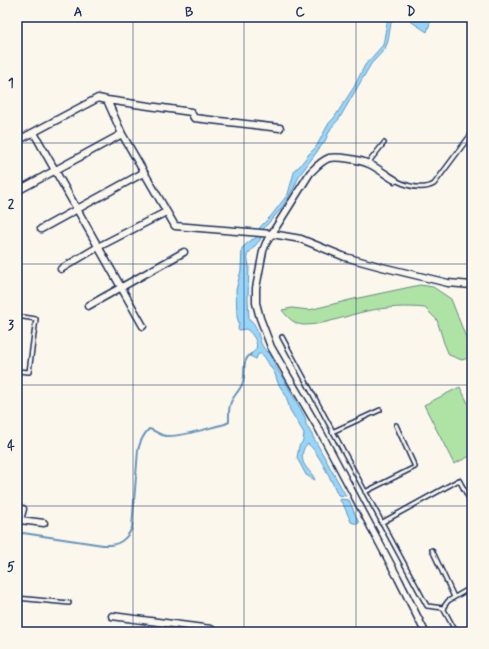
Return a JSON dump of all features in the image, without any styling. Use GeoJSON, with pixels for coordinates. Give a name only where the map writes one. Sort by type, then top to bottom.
{"type":"FeatureCollection","features":[{"type":"Feature","properties":{"kind":"street"},"geometry":{"type":"LineString","coordinates":[[17,142],[98,98],[191,112],[194,118],[280,128]]}},
{"type":"Feature","properties":{"kind":"street"},"geometry":{"type":"LineString","coordinates":[[107,100],[122,134],[175,226],[272,234],[301,239],[345,257],[382,267],[448,283],[472,285]]}},
{"type":"Feature","properties":{"kind":"street"},"geometry":{"type":"LineString","coordinates":[[34,133],[143,326]]}},
{"type":"Feature","properties":{"kind":"street"},"geometry":{"type":"LineString","coordinates":[[19,190],[122,134]]}},
{"type":"Feature","properties":{"kind":"street"},"geometry":{"type":"LineString","coordinates":[[395,180],[368,164],[343,158],[329,158],[318,164],[310,173],[262,251],[256,288],[256,303],[271,347],[320,431],[425,632]]}},
{"type":"Feature","properties":{"kind":"street"},"geometry":{"type":"LineString","coordinates":[[41,229],[143,172]]}},
{"type":"Feature","properties":{"kind":"street"},"geometry":{"type":"LineString","coordinates":[[61,269],[98,247],[166,212]]}},
{"type":"Feature","properties":{"kind":"street"},"geometry":{"type":"LineString","coordinates":[[88,306],[121,286],[184,252]]}},
{"type":"Feature","properties":{"kind":"street"},"geometry":{"type":"LineString","coordinates":[[23,509],[18,522],[44,524]]}},
{"type":"Feature","properties":{"kind":"street"},"geometry":{"type":"LineString","coordinates":[[112,616],[211,629],[214,632]]}},
{"type":"Feature","properties":{"kind":"lane"},"geometry":{"type":"LineString","coordinates":[[395,180],[420,188],[428,188],[434,184],[472,133]]}},
{"type":"Feature","properties":{"kind":"lane"},"geometry":{"type":"LineString","coordinates":[[368,164],[384,143]]}},
{"type":"Feature","properties":{"kind":"lane"},"geometry":{"type":"LineString","coordinates":[[17,316],[36,319],[28,372],[17,371]]}},
{"type":"Feature","properties":{"kind":"lane"},"geometry":{"type":"LineString","coordinates":[[282,337],[427,606],[443,608]]}},
{"type":"Feature","properties":{"kind":"lane"},"geometry":{"type":"LineString","coordinates":[[332,432],[380,410]]}},
{"type":"Feature","properties":{"kind":"lane"},"geometry":{"type":"LineString","coordinates":[[365,492],[415,467],[396,425]]}},
{"type":"Feature","properties":{"kind":"lane"},"geometry":{"type":"LineString","coordinates":[[381,523],[459,480],[472,504]]}},
{"type":"Feature","properties":{"kind":"lane"},"geometry":{"type":"LineString","coordinates":[[432,550],[454,597]]}},
{"type":"Feature","properties":{"kind":"lane"},"geometry":{"type":"LineString","coordinates":[[443,608],[448,601],[472,587]]}},
{"type":"Feature","properties":{"kind":"lane"},"geometry":{"type":"LineString","coordinates":[[17,598],[69,603]]}},
{"type":"Feature","properties":{"kind":"lane"},"geometry":{"type":"LineString","coordinates":[[443,608],[456,632]]}},
{"type":"Feature","properties":{"kind":"green space"},"geometry":{"type":"Polygon","coordinates":[[[420,285],[433,287],[451,299],[472,353],[471,357],[462,360],[449,355],[437,320],[425,308],[404,307],[367,311],[312,325],[297,324],[282,310],[292,308],[309,310],[420,285]]]}},
{"type":"Feature","properties":{"kind":"green space"},"geometry":{"type":"Polygon","coordinates":[[[460,387],[472,411],[472,455],[454,464],[424,405],[460,387]]]}},
{"type":"Feature","properties":{"kind":"water"},"geometry":{"type":"Polygon","coordinates":[[[388,17],[392,17],[388,41],[385,49],[371,64],[339,119],[331,128],[325,141],[299,176],[294,188],[282,208],[264,228],[260,240],[247,255],[249,266],[249,319],[256,328],[261,344],[270,356],[305,417],[306,424],[346,496],[338,495],[321,460],[308,444],[303,450],[303,459],[304,464],[315,480],[306,475],[297,458],[299,446],[303,441],[304,433],[290,410],[286,396],[264,356],[258,354],[256,359],[250,356],[250,354],[256,349],[257,345],[249,331],[246,329],[239,330],[238,328],[239,323],[237,317],[236,290],[241,270],[242,248],[251,240],[256,238],[260,227],[271,216],[288,194],[295,169],[299,167],[316,147],[329,123],[334,118],[354,87],[365,65],[383,45],[388,17]]]}},
{"type":"Feature","properties":{"kind":"water"},"geometry":{"type":"Polygon","coordinates":[[[404,17],[432,17],[427,32],[404,17]]]}},
{"type":"Feature","properties":{"kind":"water"},"geometry":{"type":"Polygon","coordinates":[[[339,499],[349,500],[359,523],[357,524],[351,522],[339,499]]]}},
{"type":"Feature","properties":{"kind":"waterway"},"geometry":{"type":"LineString","coordinates":[[17,536],[23,533],[103,545],[113,545],[124,539],[130,533],[132,528],[138,450],[145,434],[149,429],[166,436],[180,435],[229,422],[230,405],[242,385],[245,363],[251,354]]}}]}
